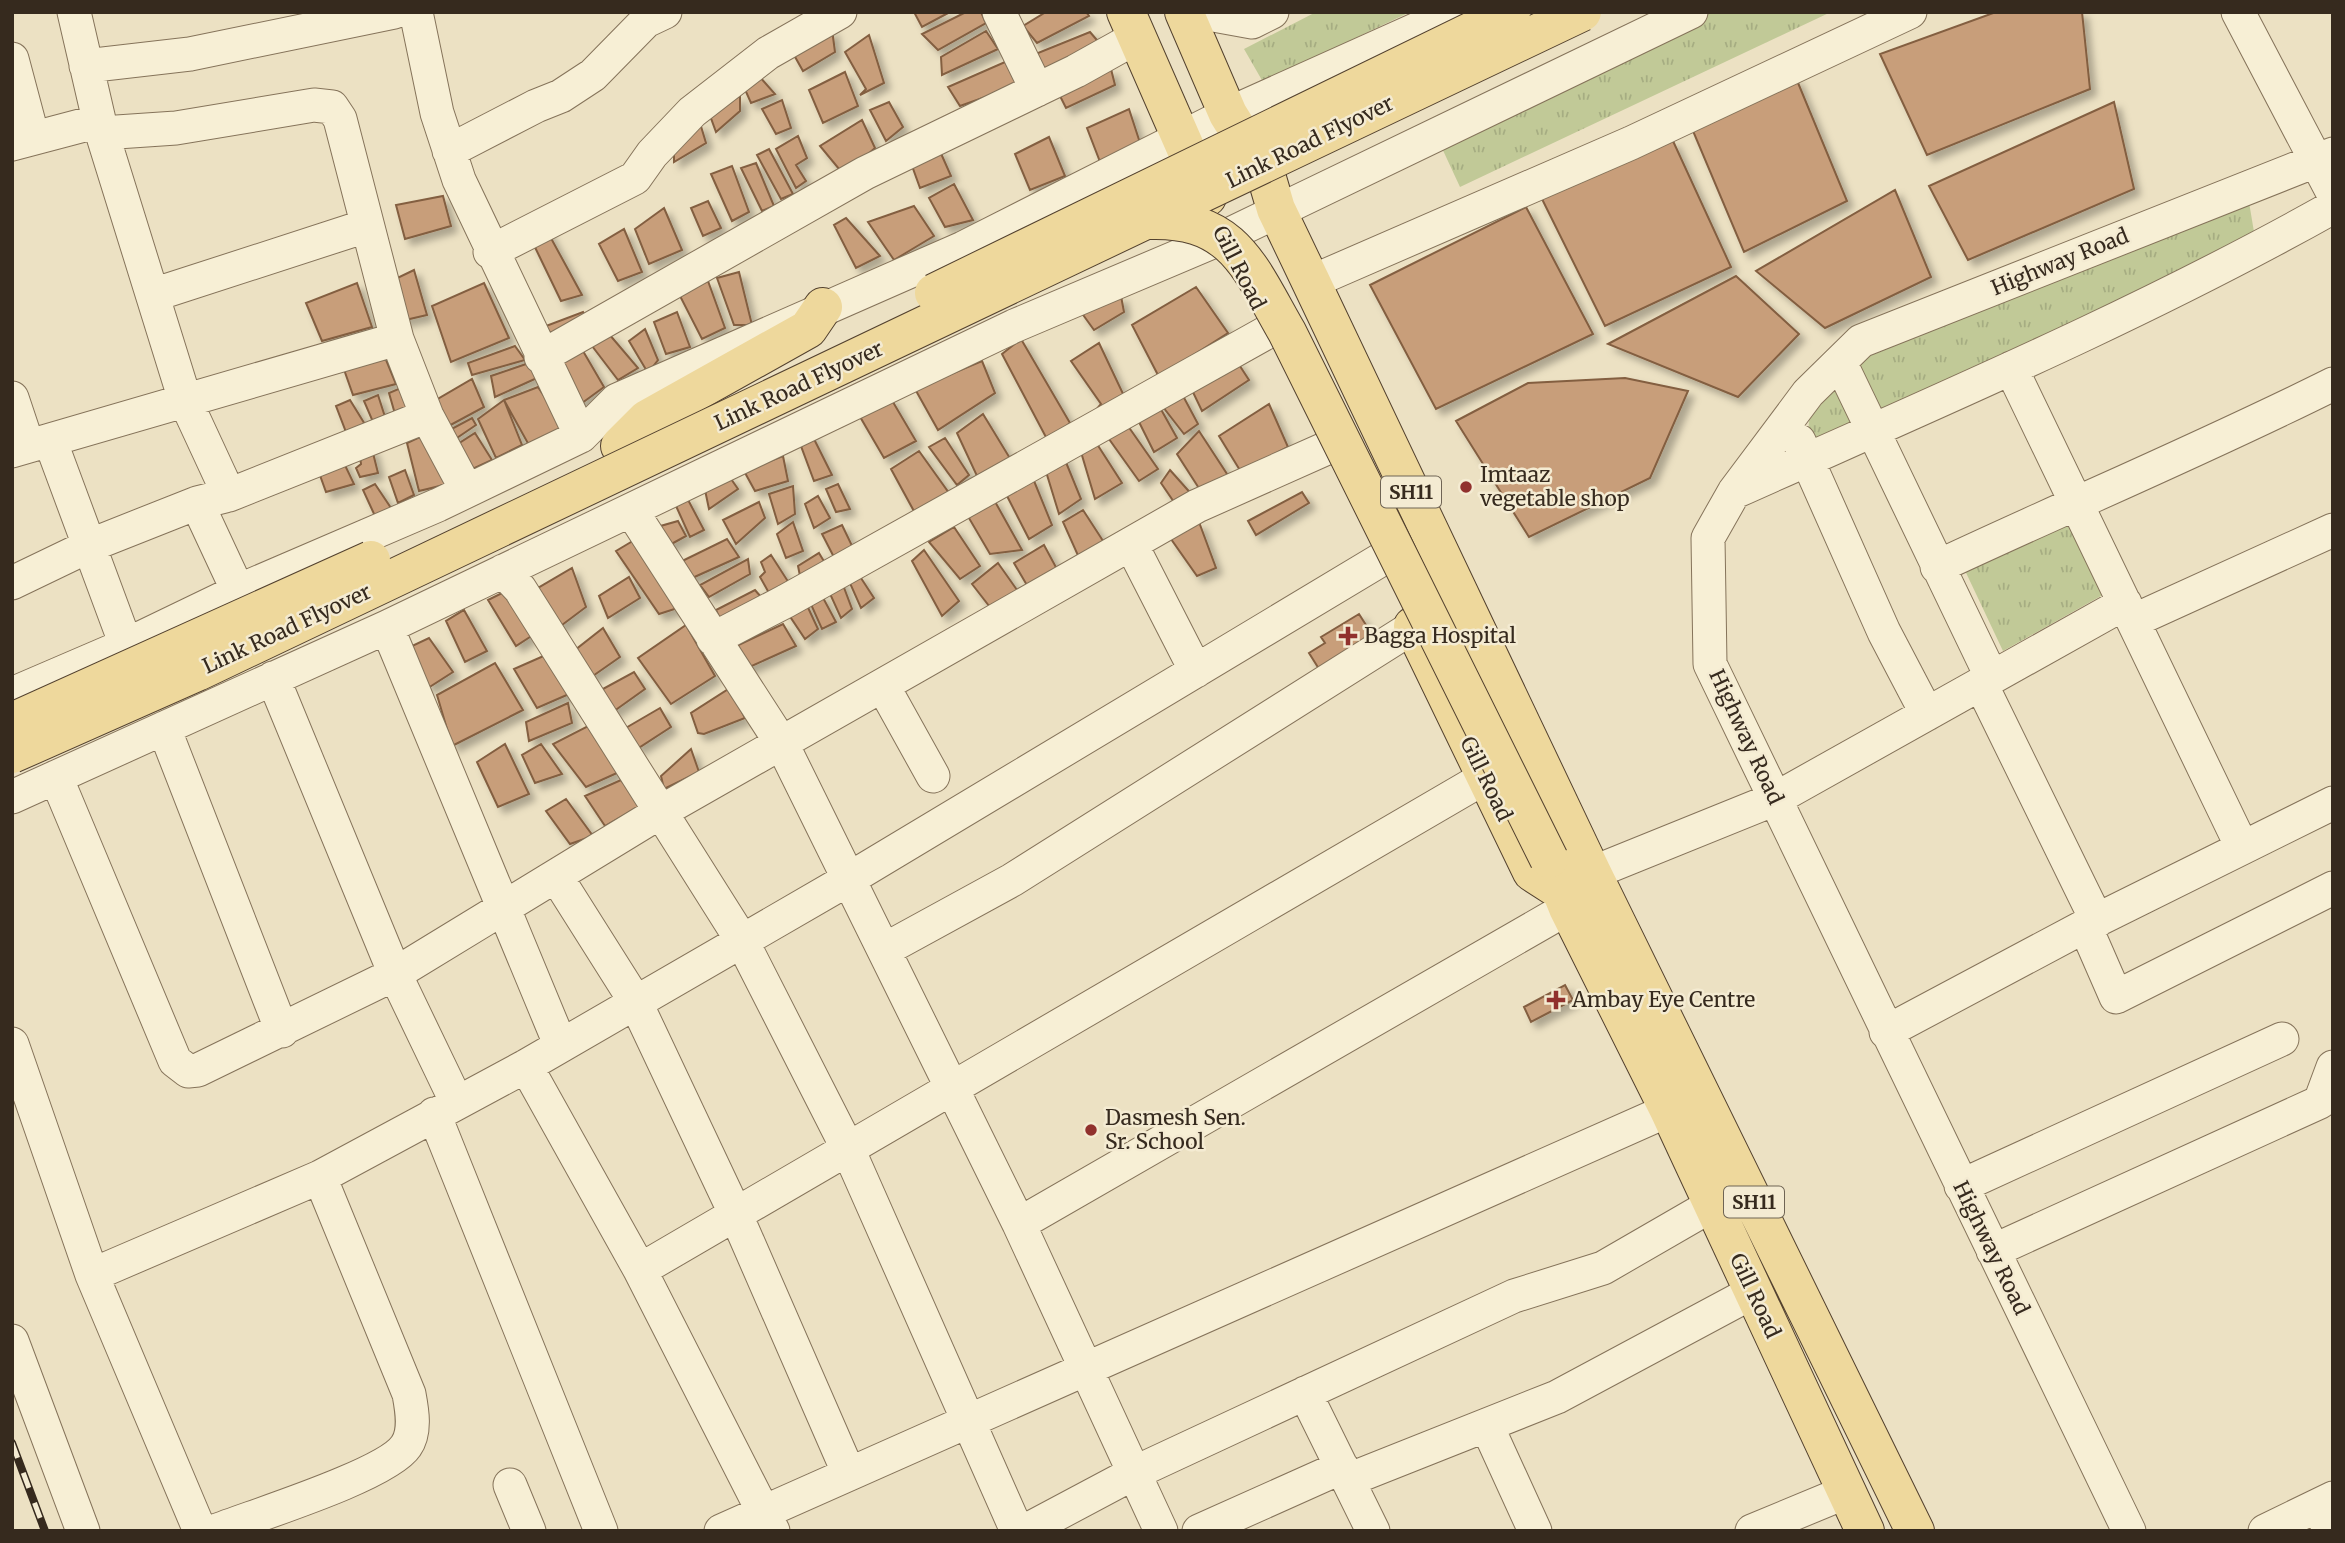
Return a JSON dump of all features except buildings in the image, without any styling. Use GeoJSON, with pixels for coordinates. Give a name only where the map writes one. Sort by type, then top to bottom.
{"type":"FeatureCollection","features":[{"type":"Feature","properties":{"kind":"main road","name":"Gill Road"},"geometry":{"type":"LineString","coordinates":[[1184,12],[1228,114],[1266,175],[1276,209],[1311,282],[1568,883],[1712,1205],[1865,1531]]}},
{"type":"Feature","properties":{"kind":"main road","name":"Link Road Flyover"},"geometry":{"type":"LineString","coordinates":[[14,695],[620,446],[1511,12]]}},
{"type":"Feature","properties":{"kind":"main road","name":"Link Road Flyover"},"geometry":{"type":"LineString","coordinates":[[12,754],[197,672],[1582,12]]}},
{"type":"Feature","properties":{"kind":"main road","name":"Gill Road"},"geometry":{"type":"LineString","coordinates":[[1132,25],[1217,227],[1271,330],[1484,778],[1532,872],[1568,883],[1915,1531]]}},
{"type":"Feature","properties":{"kind":"main road"},"geometry":{"type":"LineString","coordinates":[[1149,220],[1175,219],[1197,223],[1214,232],[1242,256],[1287,332],[1568,883]]}},
{"type":"Feature","properties":{"kind":"main road"},"geometry":{"type":"LineString","coordinates":[[620,446],[647,419],[808,329],[823,307]]}},
{"type":"Feature","properties":{"kind":"street"},"geometry":{"type":"LineString","coordinates":[[74,12],[101,127],[185,400],[229,495]]}},
{"type":"Feature","properties":{"kind":"street"},"geometry":{"type":"LineString","coordinates":[[86,66],[190,54],[394,12]]}},
{"type":"Feature","properties":{"kind":"street"},"geometry":{"type":"LineString","coordinates":[[416,12],[437,113],[449,151],[491,252],[581,436]]}},
{"type":"Feature","properties":{"kind":"street"},"geometry":{"type":"LineString","coordinates":[[449,151],[561,96],[593,75],[646,21],[665,12]]}},
{"type":"Feature","properties":{"kind":"street"},"geometry":{"type":"LineString","coordinates":[[491,252],[635,178],[652,154],[692,112],[768,53],[841,12]]}},
{"type":"Feature","properties":{"kind":"street"},"geometry":{"type":"LineString","coordinates":[[999,12],[1037,90]]}},
{"type":"Feature","properties":{"kind":"street"},"geometry":{"type":"LineString","coordinates":[[1197,12],[1257,15]]}},
{"type":"Feature","properties":{"kind":"street"},"geometry":{"type":"LineString","coordinates":[[14,695],[238,591],[467,491],[581,436],[617,400],[823,307],[963,248],[1228,114],[1455,12]]}},
{"type":"Feature","properties":{"kind":"street"},"geometry":{"type":"LineString","coordinates":[[12,797],[387,626],[1014,326],[1224,237],[1276,209],[1691,12]]}},
{"type":"Feature","properties":{"kind":"street"},"geometry":{"type":"LineString","coordinates":[[1311,282],[1632,142],[1910,12]]}},
{"type":"Feature","properties":{"kind":"street"},"geometry":{"type":"LineString","coordinates":[[2238,12],[2325,157],[2333,194]]}},
{"type":"Feature","properties":{"kind":"street"},"geometry":{"type":"LineString","coordinates":[[541,357],[865,173],[1037,90],[1132,25]]}},
{"type":"Feature","properties":{"kind":"street"},"geometry":{"type":"LineString","coordinates":[[12,59],[23,141],[101,127],[176,128],[314,105],[332,107],[340,119],[397,339],[427,416],[467,491]]}},
{"type":"Feature","properties":{"kind":"street","name":"Highway Road"},"geometry":{"type":"LineString","coordinates":[[2129,1531],[1710,664],[1708,538],[1734,492],[1808,393],[1861,341],[2325,157]]}},
{"type":"Feature","properties":{"kind":"street"},"geometry":{"type":"LineString","coordinates":[[1734,492],[2011,368],[2232,264],[2333,207]]}},
{"type":"Feature","properties":{"kind":"street"},"geometry":{"type":"LineString","coordinates":[[153,295],[366,226]]}},
{"type":"Feature","properties":{"kind":"street"},"geometry":{"type":"LineString","coordinates":[[713,639],[786,601],[1271,330]]}},
{"type":"Feature","properties":{"kind":"street"},"geometry":{"type":"LineString","coordinates":[[30,446],[397,339]]}},
{"type":"Feature","properties":{"kind":"street"},"geometry":{"type":"LineString","coordinates":[[1840,362],[1937,567],[1987,681],[2091,923],[2116,997],[2333,888]]}},
{"type":"Feature","properties":{"kind":"street"},"geometry":{"type":"LineString","coordinates":[[2011,368],[2242,847]]}},
{"type":"Feature","properties":{"kind":"street"},"geometry":{"type":"LineString","coordinates":[[1937,567],[2075,502],[2247,427],[2333,384]]}},
{"type":"Feature","properties":{"kind":"street"},"geometry":{"type":"LineString","coordinates":[[12,398],[30,446],[91,545],[126,645]]}},
{"type":"Feature","properties":{"kind":"street"},"geometry":{"type":"LineString","coordinates":[[12,583],[91,545],[197,503],[229,495],[427,416]]}},
{"type":"Feature","properties":{"kind":"street"},"geometry":{"type":"LineString","coordinates":[[1789,418],[1884,632],[1927,714]]}},
{"type":"Feature","properties":{"kind":"street"},"geometry":{"type":"LineString","coordinates":[[56,777],[168,1045],[181,1068],[188,1072],[213,1065],[395,974],[662,811],[1198,506],[1327,448]]}},
{"type":"Feature","properties":{"kind":"street"},"geometry":{"type":"LineString","coordinates":[[197,503],[238,591]]}},
{"type":"Feature","properties":{"kind":"street"},"geometry":{"type":"LineString","coordinates":[[631,510],[782,744],[1019,1224],[1160,1531]]}},
{"type":"Feature","properties":{"kind":"street"},"geometry":{"type":"LineString","coordinates":[[1019,1224],[1568,883],[1775,799],[1987,681],[2129,612],[2330,538]]}},
{"type":"Feature","properties":{"kind":"street"},"geometry":{"type":"LineString","coordinates":[[1131,544],[1196,671]]}},
{"type":"Feature","properties":{"kind":"street"},"geometry":{"type":"LineString","coordinates":[[92,1275],[320,1177],[527,1066],[560,1044],[849,879],[1382,559]]}},
{"type":"Feature","properties":{"kind":"street"},"geometry":{"type":"LineString","coordinates":[[299,565],[343,646]]}},
{"type":"Feature","properties":{"kind":"street"},"geometry":{"type":"LineString","coordinates":[[503,571],[520,589],[662,811],[741,941],[848,1149],[1017,1531]]}},
{"type":"Feature","properties":{"kind":"street"},"geometry":{"type":"LineString","coordinates":[[387,626],[560,1044]]}},
{"type":"Feature","properties":{"kind":"street"},"geometry":{"type":"LineString","coordinates":[[884,950],[1012,880],[1413,627]]}},
{"type":"Feature","properties":{"kind":"street"},"geometry":{"type":"LineString","coordinates":[[273,678],[395,974],[601,1531]]}},
{"type":"Feature","properties":{"kind":"street"},"geometry":{"type":"LineString","coordinates":[[883,686],[933,776]]}},
{"type":"Feature","properties":{"kind":"street"},"geometry":{"type":"LineString","coordinates":[[164,728],[282,1031]]}},
{"type":"Feature","properties":{"kind":"street"},"geometry":{"type":"LineString","coordinates":[[640,1270],[1484,778]]}},
{"type":"Feature","properties":{"kind":"street"},"geometry":{"type":"LineString","coordinates":[[1886,1031],[2091,923],[2333,803]]}},
{"type":"Feature","properties":{"kind":"street"},"geometry":{"type":"LineString","coordinates":[[556,876],[635,1002],[736,1214],[849,1474]]}},
{"type":"Feature","properties":{"kind":"street"},"geometry":{"type":"LineString","coordinates":[[1961,1186],[2283,1039]]}},
{"type":"Feature","properties":{"kind":"street"},"geometry":{"type":"LineString","coordinates":[[12,1044],[92,1275],[200,1531]]}},
{"type":"Feature","properties":{"kind":"street"},"geometry":{"type":"LineString","coordinates":[[527,1066],[640,1270],[768,1521]]}},
{"type":"Feature","properties":{"kind":"street"},"geometry":{"type":"LineString","coordinates":[[1993,1251],[2320,1102],[2333,1067]]}},
{"type":"Feature","properties":{"kind":"street"},"geometry":{"type":"LineString","coordinates":[[721,1531],[768,1521],[849,1474],[1669,1110]]}},
{"type":"Feature","properties":{"kind":"street"},"geometry":{"type":"LineString","coordinates":[[215,1531],[373,1470],[406,1446],[411,1431],[409,1394],[320,1177]]}},
{"type":"Feature","properties":{"kind":"street"},"geometry":{"type":"LineString","coordinates":[[1025,1531],[1134,1473],[1514,1296],[1603,1268],[1712,1205]]}},
{"type":"Feature","properties":{"kind":"street"},"geometry":{"type":"LineString","coordinates":[[1199,1531],[1243,1522],[1345,1474],[1487,1426],[1557,1398],[1753,1292]]}},
{"type":"Feature","properties":{"kind":"street"},"geometry":{"type":"LineString","coordinates":[[12,1341],[83,1531]]}},
{"type":"Feature","properties":{"kind":"street"},"geometry":{"type":"LineString","coordinates":[[1306,1393],[1373,1531]]}},
{"type":"Feature","properties":{"kind":"street"},"geometry":{"type":"LineString","coordinates":[[1487,1426],[1535,1531]]}},
{"type":"Feature","properties":{"kind":"street"},"geometry":{"type":"LineString","coordinates":[[510,1485],[528,1531]]}},
{"type":"Feature","properties":{"kind":"street"},"geometry":{"type":"LineString","coordinates":[[1752,1531],[1846,1492]]}},
{"type":"Feature","properties":{"kind":"street"},"geometry":{"type":"LineString","coordinates":[[2265,1531],[2333,1499]]}},
{"type":"Feature","properties":{"kind":"street"},"geometry":{"type":"LineString","coordinates":[[2327,1531],[2333,1528]]}},
{"type":"Feature","properties":{"kind":"green space"},"geometry":{"type":"Polygon","coordinates":[[[1316,12],[1410,12],[1263,82],[1244,49],[1316,12]]]}},
{"type":"Feature","properties":{"kind":"green space"},"geometry":{"type":"Polygon","coordinates":[[[1687,12],[1831,12],[1460,187],[1434,131],[1687,12]]]}},
{"type":"Feature","properties":{"kind":"green space"},"geometry":{"type":"Polygon","coordinates":[[[2249,202],[2254,232],[2064,327],[1808,444],[1809,418],[1862,359],[2135,243],[2249,202]]]}},
{"type":"Feature","properties":{"kind":"green space"},"geometry":{"type":"Polygon","coordinates":[[[2066,505],[2108,592],[2003,651],[1960,560],[2066,505]]]}},
{"type":"Feature","properties":{"kind":"railway"},"geometry":{"type":"LineString","coordinates":[[12,1443],[45,1531]]}},
{"type":"Feature","properties":{"kind":"place","name":"Imtaaz vegetable shop"},"geometry":{"type":"Point","coordinates":[1466,487]}},
{"type":"Feature","properties":{"kind":"place","name":"Bagga Hospital"},"geometry":{"type":"Point","coordinates":[1348,636]}},
{"type":"Feature","properties":{"kind":"place","name":"Ambay Eye Centre"},"geometry":{"type":"Point","coordinates":[1556,1000]}},
{"type":"Feature","properties":{"kind":"place","name":"Dasmesh Sen. Sr. School"},"geometry":{"type":"Point","coordinates":[1091,1130]}}]}
